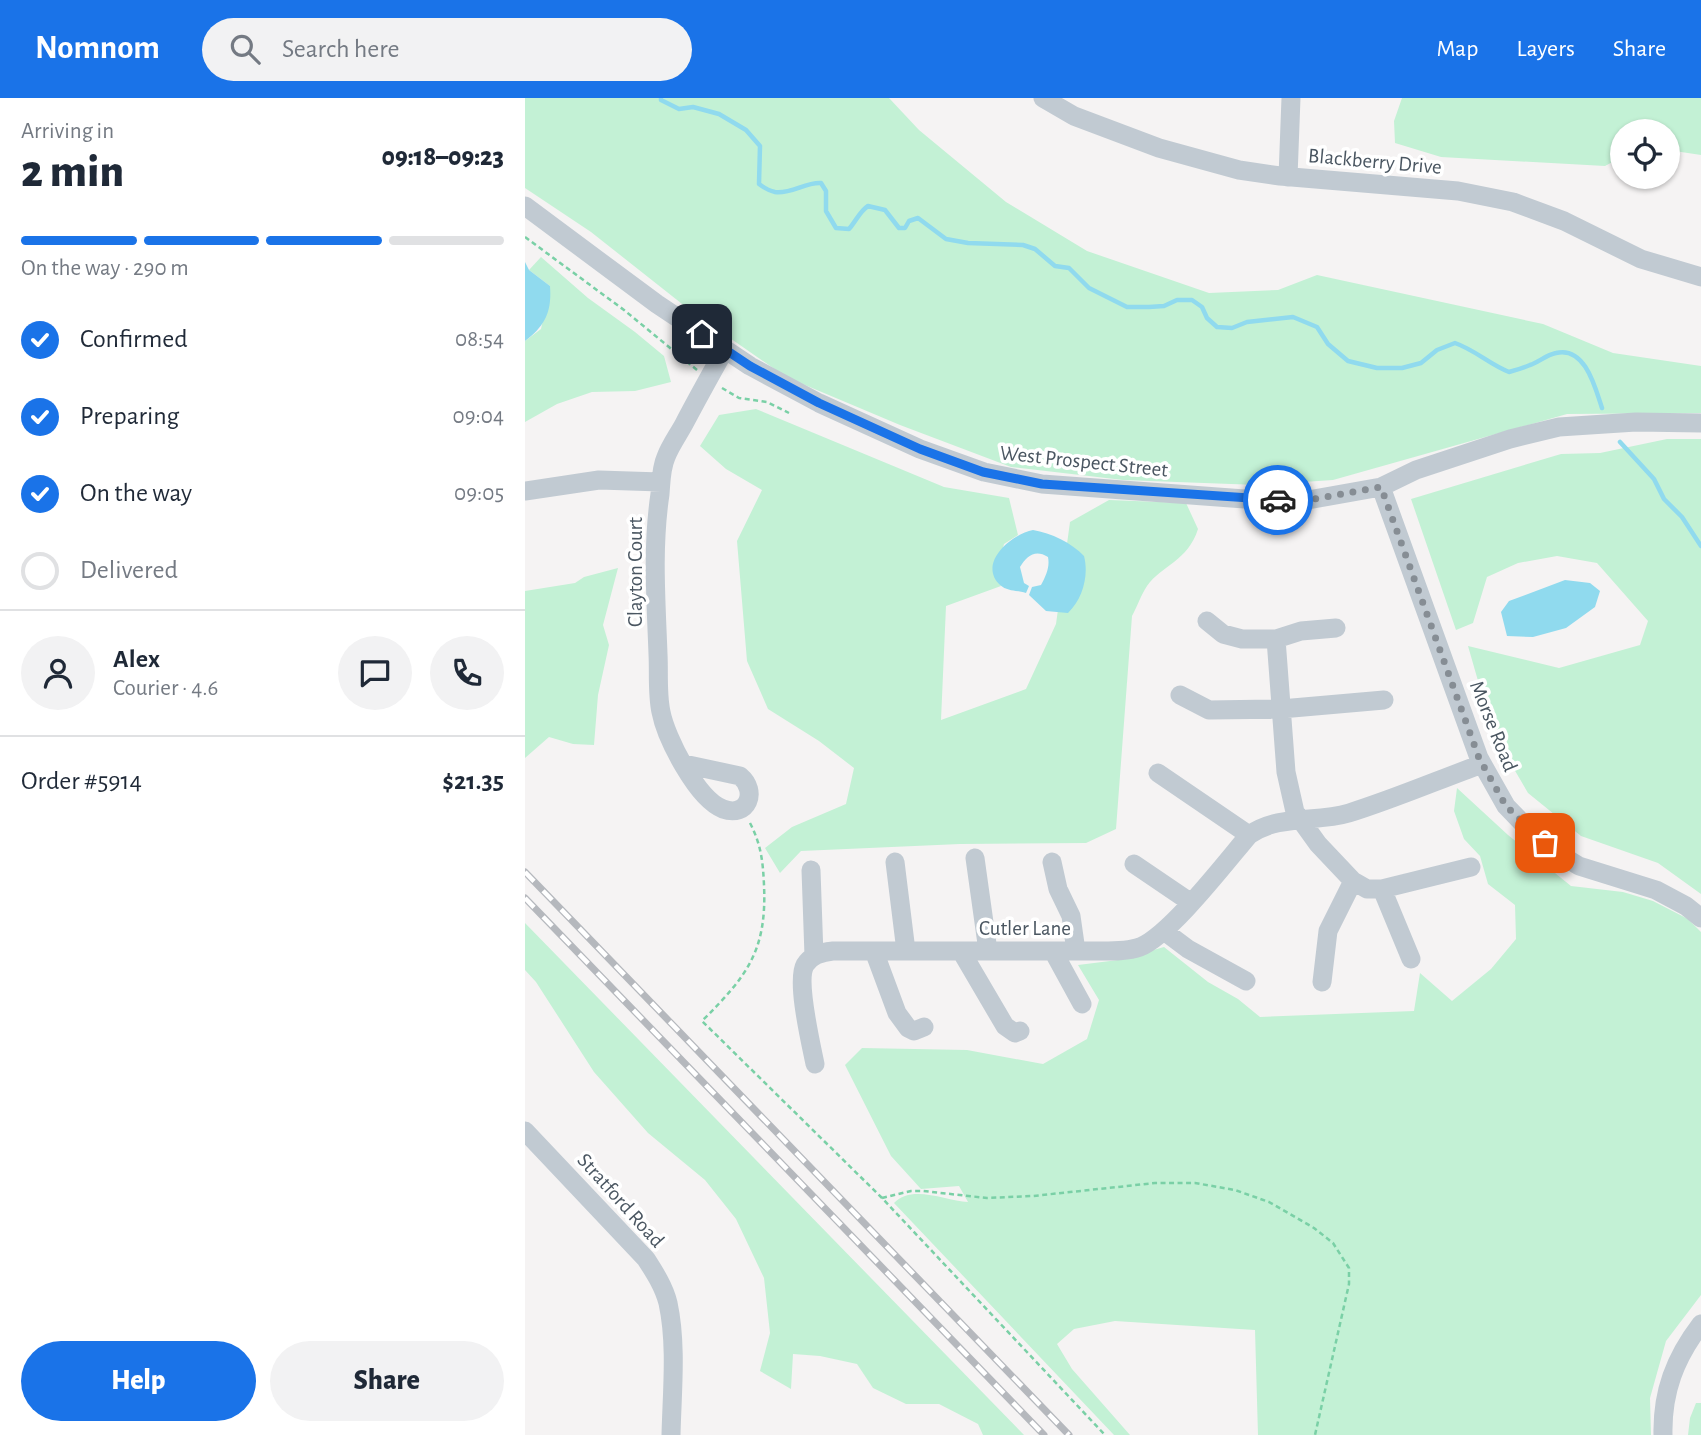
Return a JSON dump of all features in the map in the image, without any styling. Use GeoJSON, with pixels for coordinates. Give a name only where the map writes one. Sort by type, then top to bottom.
{"type":"FeatureCollection","features":[{"type":"Feature","properties":{"kind":"street","name":"Blackberry Drive"},"geometry":{"type":"LineString","coordinates":[[1043,98],[1074,116],[1159,148],[1240,170],[1288,177],[1458,191],[1513,202],[1564,221],[1641,259],[1701,277]]}},
{"type":"Feature","properties":{"kind":"street"},"geometry":{"type":"LineString","coordinates":[[1288,177],[1291,98]]}},
{"type":"Feature","properties":{"kind":"street","name":"West Prospect Street"},"geometry":{"type":"LineString","coordinates":[[525,206],[657,304],[750,366],[819,403],[920,449],[983,472],[1042,484],[1258,500],[1308,500],[1381,487],[1428,466],[1510,439],[1559,427],[1636,422],[1701,423]]}},
{"type":"Feature","properties":{"kind":"street","name":"Clayton Court"},"geometry":{"type":"LineString","coordinates":[[725,349],[665,458],[654,539],[661,712],[675,750],[704,795],[716,805],[732,811],[741,809]]}},
{"type":"Feature","properties":{"kind":"street"},"geometry":{"type":"LineString","coordinates":[[525,491],[599,480],[661,482]]}},
{"type":"Feature","properties":{"kind":"street","name":"Morse Road"},"geometry":{"type":"LineString","coordinates":[[1381,487],[1482,764],[1506,806],[1533,834],[1556,852],[1596,872],[1656,890],[1686,906],[1701,918]]}},
{"type":"Feature","properties":{"kind":"street"},"geometry":{"type":"LineString","coordinates":[[1207,621],[1223,634],[1242,639],[1276,639],[1301,631],[1336,628]]}},
{"type":"Feature","properties":{"kind":"street"},"geometry":{"type":"LineString","coordinates":[[1276,639],[1286,772],[1291,803],[1299,820],[1318,844],[1353,881],[1367,889],[1382,889],[1471,867]]}},
{"type":"Feature","properties":{"kind":"street"},"geometry":{"type":"LineString","coordinates":[[1180,695],[1209,710],[1281,709],[1384,700]]}},
{"type":"Feature","properties":{"kind":"street"},"geometry":{"type":"LineString","coordinates":[[684,764],[740,775],[746,781],[750,797],[741,809]]}},
{"type":"Feature","properties":{"kind":"street","name":"Cutler Lane"},"geometry":{"type":"LineString","coordinates":[[814,956],[833,950],[1076,951],[1127,950],[1140,947],[1164,931],[1249,835],[1267,824],[1322,819],[1349,813],[1482,764]]}},
{"type":"Feature","properties":{"kind":"street"},"geometry":{"type":"LineString","coordinates":[[1158,773],[1249,835]]}},
{"type":"Feature","properties":{"kind":"street"},"geometry":{"type":"LineString","coordinates":[[975,858],[988,951]]}},
{"type":"Feature","properties":{"kind":"street"},"geometry":{"type":"LineString","coordinates":[[895,862],[906,951]]}},
{"type":"Feature","properties":{"kind":"street"},"geometry":{"type":"LineString","coordinates":[[1052,862],[1058,889],[1072,916],[1076,951]]}},
{"type":"Feature","properties":{"kind":"street"},"geometry":{"type":"LineString","coordinates":[[1134,864],[1190,902]]}},
{"type":"Feature","properties":{"kind":"street"},"geometry":{"type":"LineString","coordinates":[[811,870],[814,956],[803,968],[802,983],[815,1064]]}},
{"type":"Feature","properties":{"kind":"street"},"geometry":{"type":"LineString","coordinates":[[1322,982],[1328,931],[1353,881]]}},
{"type":"Feature","properties":{"kind":"street"},"geometry":{"type":"LineString","coordinates":[[1382,889],[1411,959]]}},
{"type":"Feature","properties":{"kind":"street"},"geometry":{"type":"LineString","coordinates":[[1164,931],[1188,949],[1246,981]]}},
{"type":"Feature","properties":{"kind":"street"},"geometry":{"type":"LineString","coordinates":[[874,951],[902,1022],[914,1031],[924,1027]]}},
{"type":"Feature","properties":{"kind":"street"},"geometry":{"type":"LineString","coordinates":[[961,951],[1005,1026],[1015,1033],[1020,1031]]}},
{"type":"Feature","properties":{"kind":"street"},"geometry":{"type":"LineString","coordinates":[[1053,951],[1082,1004]]}},
{"type":"Feature","properties":{"kind":"street","name":"Stratford Road"},"geometry":{"type":"LineString","coordinates":[[525,1131],[646,1259],[659,1280],[668,1301],[672,1330],[671,1435]]}},
{"type":"Feature","properties":{"kind":"street"},"geometry":{"type":"LineString","coordinates":[[1663,1435],[1665,1397],[1672,1370],[1701,1324]]}},
{"type":"Feature","properties":{"kind":"path"},"geometry":{"type":"LineString","coordinates":[[525,237],[624,310],[697,370]]}},
{"type":"Feature","properties":{"kind":"path"},"geometry":{"type":"LineString","coordinates":[[726,390],[739,398],[767,402],[789,413]]}},
{"type":"Feature","properties":{"kind":"path"},"geometry":{"type":"LineString","coordinates":[[741,809],[762,852],[765,915],[762,933],[754,958],[702,1021],[882,1198],[1105,1435]]}},
{"type":"Feature","properties":{"kind":"path"},"geometry":{"type":"LineString","coordinates":[[882,1198],[911,1191],[987,1198],[1182,1183],[1235,1190],[1269,1202],[1314,1228],[1333,1243],[1349,1268],[1349,1284],[1315,1435]]}},
{"type":"Feature","properties":{"kind":"green space"},"geometry":{"type":"Polygon","coordinates":[[[525,98],[889,98],[919,130],[1006,202],[1087,251],[1209,293],[1278,290],[1317,275],[1543,324],[1613,353],[1701,366],[1701,413],[1567,414],[1333,480],[1258,485],[1123,480],[1011,467],[900,425],[786,377],[691,311],[591,232],[525,188],[525,98]]]}},
{"type":"Feature","properties":{"kind":"green space"},"geometry":{"type":"Polygon","coordinates":[[[1402,98],[1701,98],[1701,155],[1680,152],[1680,119],[1610,119],[1610,163],[1605,166],[1441,157],[1395,143],[1394,121],[1402,98]]]}},
{"type":"Feature","properties":{"kind":"green space"},"geometry":{"type":"Polygon","coordinates":[[[541,257],[588,298],[664,356],[671,382],[635,391],[592,392],[557,404],[525,422],[525,341],[541,329],[550,286],[529,270],[541,257]]]}},
{"type":"Feature","properties":{"kind":"green space"},"geometry":{"type":"Polygon","coordinates":[[[756,409],[944,487],[1009,498],[1018,535],[1004,544],[995,578],[1001,586],[946,606],[941,720],[1026,689],[1056,624],[1070,522],[1109,500],[1186,503],[1198,529],[1194,540],[1181,556],[1147,586],[1132,616],[1116,829],[1086,843],[960,844],[801,851],[780,873],[765,848],[792,827],[846,804],[854,768],[819,741],[768,709],[747,661],[737,541],[762,490],[726,469],[700,446],[719,415],[756,409]]]}},
{"type":"Feature","properties":{"kind":"green space"},"geometry":{"type":"Polygon","coordinates":[[[1667,439],[1701,439],[1701,894],[1658,863],[1581,836],[1528,793],[1493,733],[1468,646],[1559,668],[1640,645],[1648,621],[1597,563],[1557,556],[1518,563],[1487,577],[1473,623],[1456,630],[1411,499],[1561,454],[1600,453],[1667,439]]]}},
{"type":"Feature","properties":{"kind":"green space"},"geometry":{"type":"Polygon","coordinates":[[[618,568],[603,625],[609,645],[598,695],[594,745],[573,744],[549,737],[525,758],[525,591],[575,583],[584,577],[618,568]]]}},
{"type":"Feature","properties":{"kind":"green space"},"geometry":{"type":"Polygon","coordinates":[[[1457,788],[1508,835],[1571,886],[1623,892],[1653,901],[1688,919],[1701,932],[1701,1295],[1666,1341],[1650,1398],[1651,1435],[1258,1435],[1255,1330],[1115,1321],[1074,1329],[1057,1344],[1072,1369],[1130,1435],[1114,1435],[894,1203],[901,1197],[920,1194],[968,1202],[959,1186],[921,1189],[891,1156],[845,1065],[862,1048],[967,1050],[1043,1064],[1087,1039],[1099,1000],[1078,965],[1118,960],[1164,947],[1208,982],[1238,999],[1260,1017],[1414,1011],[1420,973],[1452,1001],[1491,969],[1516,939],[1515,905],[1488,884],[1480,856],[1464,839],[1454,811],[1457,788]]]}},
{"type":"Feature","properties":{"kind":"green space"},"geometry":{"type":"Polygon","coordinates":[[[525,923],[1024,1435],[983,1435],[978,1424],[939,1404],[906,1404],[873,1388],[857,1364],[820,1356],[793,1354],[791,1389],[760,1371],[770,1333],[764,1278],[736,1219],[705,1180],[648,1133],[594,1072],[536,982],[525,970],[525,923]]]}},
{"type":"Feature","properties":{"kind":"green space"},"geometry":{"type":"Polygon","coordinates":[[[1696,1403],[1701,1403],[1701,1435],[1688,1435],[1690,1418],[1696,1403]]]}},
{"type":"Feature","properties":{"kind":"water"},"geometry":{"type":"Polygon","coordinates":[[[525,262],[529,270],[550,286],[550,295],[546,318],[538,330],[525,341],[525,262]]]}},
{"type":"Feature","properties":{"kind":"water"},"geometry":{"type":"Polygon","coordinates":[[[1033,530],[1061,539],[1084,556],[1086,571],[1083,586],[1078,601],[1068,613],[1046,611],[1029,595],[1032,587],[1041,585],[1046,575],[1048,557],[1032,555],[1020,567],[1024,583],[1029,586],[1026,593],[1003,587],[994,576],[992,568],[1000,551],[1016,537],[1033,530]]]}},
{"type":"Feature","properties":{"kind":"water"},"geometry":{"type":"Polygon","coordinates":[[[1565,580],[1590,583],[1600,591],[1595,607],[1566,628],[1533,637],[1507,636],[1501,612],[1509,601],[1565,580]]]}},
{"type":"Feature","properties":{"kind":"waterway"},"geometry":{"type":"LineString","coordinates":[[661,98],[679,109],[693,107],[719,114],[746,130],[760,146],[759,184],[767,189],[781,192],[821,183],[826,191],[826,211],[836,228],[849,229],[868,206],[885,210],[899,228],[905,228],[909,221],[918,218],[946,239],[968,243],[1023,245],[1035,249],[1055,266],[1069,268],[1089,288],[1127,307],[1164,306],[1177,300],[1192,300],[1202,307],[1207,318],[1217,327],[1232,328],[1247,322],[1293,317],[1317,327],[1328,344],[1348,361],[1377,368],[1402,368],[1421,363],[1437,350],[1455,343],[1509,372],[1552,354],[1566,352],[1574,356],[1587,370],[1602,408]]}},
{"type":"Feature","properties":{"kind":"waterway"},"geometry":{"type":"LineString","coordinates":[[1620,442],[1654,479],[1664,499],[1682,517],[1701,546]]}},
{"type":"Feature","properties":{"kind":"railway"},"geometry":{"type":"LineString","coordinates":[[525,872],[1069,1435]]}},
{"type":"Feature","properties":{"kind":"railway"},"geometry":{"type":"LineString","coordinates":[[525,898],[1044,1435]]}},
{"type":"Feature","properties":{"kind":"way so far"},"geometry":{"type":"LineString","coordinates":[[1278,500],[1308,500],[1381,487],[1489,780],[1506,806],[1545,843]]}},
{"type":"Feature","properties":{"kind":"route"},"geometry":{"type":"LineString","coordinates":[[702,334],[750,366],[819,403],[960,466],[1042,484],[1278,500]]}}]}
